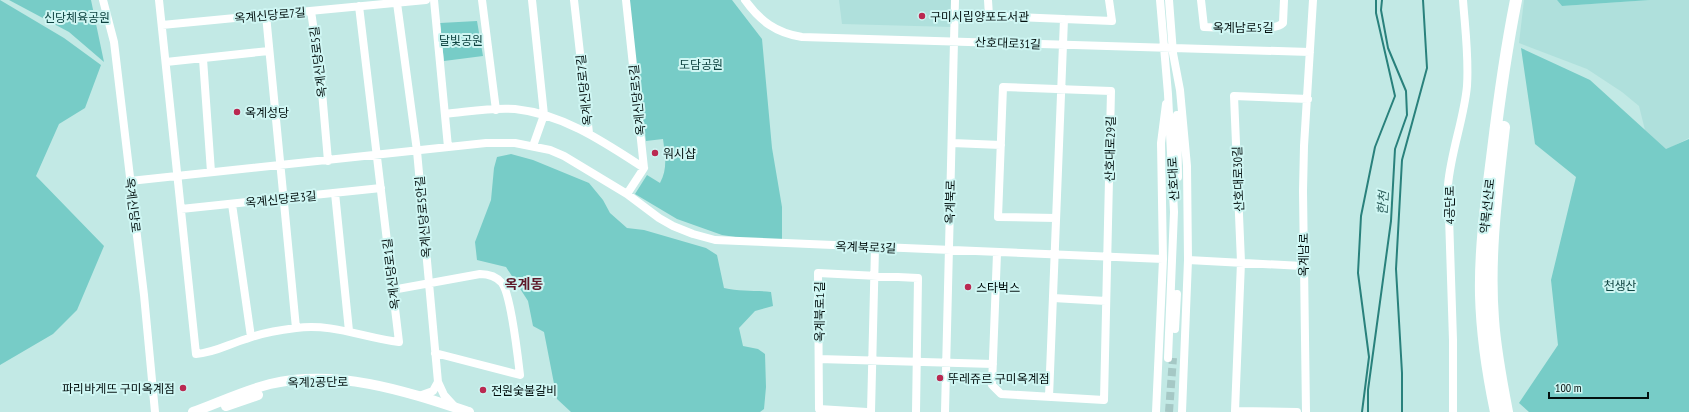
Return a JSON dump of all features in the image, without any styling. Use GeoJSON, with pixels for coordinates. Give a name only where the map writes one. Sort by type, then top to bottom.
{"type":"FeatureCollection","features":[{"type":"Feature","properties":{"kind":"highway","name":"약목선산로"},"geometry":{"type":"LineString","coordinates":[[1496,412],[1487,360],[1481,295],[1484,224],[1507,51],[1516,0]]}},
{"type":"Feature","properties":{"kind":"highway","name":"약목선산로"},"geometry":{"type":"LineString","coordinates":[[1507,412],[1497,353],[1493,318],[1492,287],[1496,211],[1507,107],[1523,0]]}},
{"type":"Feature","properties":{"kind":"main road","name":"옥계2공단로"},"geometry":{"type":"LineString","coordinates":[[193,412],[271,384],[297,380],[342,379],[387,387],[419,396],[452,410]]}},
{"type":"Feature","properties":{"kind":"main road","name":"옥계2공단로"},"geometry":{"type":"LineString","coordinates":[[211,412],[263,393],[287,388],[323,385],[366,390],[452,410],[468,412]]}},
{"type":"Feature","properties":{"kind":"street","name":"옥계신당로"},"geometry":{"type":"LineString","coordinates":[[103,0],[114,42],[144,295],[155,412]]}},
{"type":"Feature","properties":{"kind":"street"},"geometry":{"type":"LineString","coordinates":[[159,0],[178,176]]}},
{"type":"Feature","properties":{"kind":"street","name":"옥계신당로7길"},"geometry":{"type":"LineString","coordinates":[[162,25],[426,0]]}},
{"type":"Feature","properties":{"kind":"street"},"geometry":{"type":"LineString","coordinates":[[434,0],[448,147]]}},
{"type":"Feature","properties":{"kind":"street"},"geometry":{"type":"LineString","coordinates":[[482,0],[496,110]]}},
{"type":"Feature","properties":{"kind":"street"},"geometry":{"type":"LineString","coordinates":[[532,0],[544,115],[533,146]]}},
{"type":"Feature","properties":{"kind":"street","name":"옥계신당로7길"},"geometry":{"type":"LineString","coordinates":[[574,0],[589,133]]}},
{"type":"Feature","properties":{"kind":"street","name":"옥계신당로5길"},"geometry":{"type":"LineString","coordinates":[[626,0],[644,168]]}},
{"type":"Feature","properties":{"kind":"street"},"geometry":{"type":"LineString","coordinates":[[746,0],[753,11],[765,22],[772,27],[790,35],[802,37],[954,41]]}},
{"type":"Feature","properties":{"kind":"street","name":"옥계북로"},"geometry":{"type":"LineString","coordinates":[[945,412],[955,0]]}},
{"type":"Feature","properties":{"kind":"street"},"geometry":{"type":"LineString","coordinates":[[988,0],[989,16],[1112,21],[1109,0]]}},
{"type":"Feature","properties":{"kind":"street","name":"산호대로"},"geometry":{"type":"LineString","coordinates":[[1160,0],[1169,48],[1177,105],[1178,175],[1176,310],[1171,358],[1174,212],[1168,94],[1169,48],[1169,0]]}},
{"type":"Feature","properties":{"kind":"street","name":"옥계남로5길"},"geometry":{"type":"LineString","coordinates":[[1201,0],[1204,26],[1266,29],[1277,28],[1283,23],[1284,0]]}},
{"type":"Feature","properties":{"kind":"street","name":"옥계남로"},"geometry":{"type":"LineString","coordinates":[[1306,412],[1303,266],[1304,146],[1313,0]]}},
{"type":"Feature","properties":{"kind":"street","name":"4공단로"},"geometry":{"type":"LineString","coordinates":[[1453,412],[1453,340],[1448,185],[1450,167],[1462,118],[1467,86],[1467,55],[1463,0]]}},
{"type":"Feature","properties":{"kind":"street"},"geometry":{"type":"LineString","coordinates":[[397,3],[417,151]]}},
{"type":"Feature","properties":{"kind":"street"},"geometry":{"type":"LineString","coordinates":[[360,6],[377,156]]}},
{"type":"Feature","properties":{"kind":"street","name":"옥계신당로5길"},"geometry":{"type":"LineString","coordinates":[[311,11],[328,161]]}},
{"type":"Feature","properties":{"kind":"street"},"geometry":{"type":"LineString","coordinates":[[266,15],[296,328]]}},
{"type":"Feature","properties":{"kind":"street"},"geometry":{"type":"LineString","coordinates":[[1049,397],[1064,19]]}},
{"type":"Feature","properties":{"kind":"street","name":"산호대로31길"},"geometry":{"type":"LineString","coordinates":[[954,41],[1310,52]]}},
{"type":"Feature","properties":{"kind":"street"},"geometry":{"type":"LineString","coordinates":[[1169,48],[1178,75],[1187,166],[1188,260],[1182,412]]}},
{"type":"Feature","properties":{"kind":"street"},"geometry":{"type":"LineString","coordinates":[[166,62],[269,51]]}},
{"type":"Feature","properties":{"kind":"street"},"geometry":{"type":"LineString","coordinates":[[203,59],[211,172]]}},
{"type":"Feature","properties":{"kind":"street","name":"산호대로29길"},"geometry":{"type":"LineString","coordinates":[[997,252],[992,385],[1001,394],[1104,400],[1111,91],[1003,87],[998,216],[1056,218]]}},
{"type":"Feature","properties":{"kind":"street"},"geometry":{"type":"LineString","coordinates":[[1156,412],[1163,259],[1161,143],[1162,125],[1168,94]]}},
{"type":"Feature","properties":{"kind":"street","name":"산호대로30길"},"geometry":{"type":"LineString","coordinates":[[1297,412],[1235,411],[1241,262],[1234,96],[1308,99]]}},
{"type":"Feature","properties":{"kind":"street","name":"옥계신당로7길"},"geometry":{"type":"LineString","coordinates":[[445,114],[516,109],[544,115],[589,133],[644,168]]}},
{"type":"Feature","properties":{"kind":"street"},"geometry":{"type":"LineString","coordinates":[[130,181],[503,142],[533,146],[564,156],[627,194],[644,168]]}},
{"type":"Feature","properties":{"kind":"street"},"geometry":{"type":"LineString","coordinates":[[952,143],[1001,145]]}},
{"type":"Feature","properties":{"kind":"street","name":"옥계신당로5안길"},"geometry":{"type":"LineString","coordinates":[[417,151],[438,382],[452,410]]}},
{"type":"Feature","properties":{"kind":"street","name":"옥계신당로1길"},"geometry":{"type":"LineString","coordinates":[[178,176],[196,354],[206,354],[251,337],[296,328],[320,327],[349,331],[399,342],[377,156]]}},
{"type":"Feature","properties":{"kind":"street","name":"옥계신당로3길"},"geometry":{"type":"LineString","coordinates":[[181,209],[381,188]]}},
{"type":"Feature","properties":{"kind":"street"},"geometry":{"type":"LineString","coordinates":[[335,193],[349,331]]}},
{"type":"Feature","properties":{"kind":"street","name":"옥계북로3길"},"geometry":{"type":"LineString","coordinates":[[627,194],[659,218],[693,234],[715,240],[949,251]]}},
{"type":"Feature","properties":{"kind":"street"},"geometry":{"type":"LineString","coordinates":[[232,204],[251,337]]}},
{"type":"Feature","properties":{"kind":"street"},"geometry":{"type":"LineString","coordinates":[[871,412],[875,248]]}},
{"type":"Feature","properties":{"kind":"street"},"geometry":{"type":"LineString","coordinates":[[949,251],[1163,259]]}},
{"type":"Feature","properties":{"kind":"street"},"geometry":{"type":"LineString","coordinates":[[1188,260],[1303,266]]}},
{"type":"Feature","properties":{"kind":"street","name":"옥계북로1길"},"geometry":{"type":"LineString","coordinates":[[867,412],[819,409],[818,273],[918,278],[916,412]]}},
{"type":"Feature","properties":{"kind":"street"},"geometry":{"type":"LineString","coordinates":[[392,290],[480,274],[493,276],[503,284],[508,299],[520,375],[435,353]]}},
{"type":"Feature","properties":{"kind":"street"},"geometry":{"type":"LineString","coordinates":[[1053,298],[1106,301]]}},
{"type":"Feature","properties":{"kind":"street","name":"옥계북로1길"},"geometry":{"type":"LineString","coordinates":[[819,359],[946,363]]}},
{"type":"Feature","properties":{"kind":"street"},"geometry":{"type":"LineString","coordinates":[[946,363],[993,364]]}},
{"type":"Feature","properties":{"kind":"street"},"geometry":{"type":"LineString","coordinates":[[419,396],[433,391],[438,382]]}},
{"type":"Feature","properties":{"kind":"street"},"geometry":{"type":"LineString","coordinates":[[1157,402],[1161,412]]}},
{"type":"Feature","properties":{"kind":"shaded area"},"geometry":{"type":"Polygon","coordinates":[[[839,0],[952,0],[952,27],[842,24],[839,0]]]}},
{"type":"Feature","properties":{"kind":"shaded area"},"geometry":{"type":"Polygon","coordinates":[[[1524,0],[1557,0],[1562,6],[1650,0],[1689,0],[1689,138],[1666,150],[1645,130],[1639,106],[1622,92],[1587,69],[1519,43],[1524,0]]]}},
{"type":"Feature","properties":{"kind":"green space"},"geometry":{"type":"Polygon","coordinates":[[[0,0],[64,38],[101,65],[85,108],[59,124],[36,176],[104,246],[77,310],[53,334],[0,365],[0,0]]]}},
{"type":"Feature","properties":{"kind":"green space","name":"신당체육공원"},"geometry":{"type":"Polygon","coordinates":[[[9,0],[91,0],[104,62],[69,32],[9,0]]]}},
{"type":"Feature","properties":{"kind":"green space","name":"도담공원"},"geometry":{"type":"Polygon","coordinates":[[[628,0],[732,0],[762,39],[772,148],[782,207],[782,244],[722,235],[677,219],[635,194],[647,175],[660,183],[663,177],[665,161],[663,139],[646,141],[628,0]]]}},
{"type":"Feature","properties":{"kind":"green space"},"geometry":{"type":"Polygon","coordinates":[[[1557,0],[1650,0],[1562,6],[1557,0]]]}},
{"type":"Feature","properties":{"kind":"green space","name":"달빛공원"},"geometry":{"type":"Polygon","coordinates":[[[477,21],[483,56],[444,61],[440,23],[477,21]]]}},
{"type":"Feature","properties":{"kind":"green space","name":"천생산"},"geometry":{"type":"Polygon","coordinates":[[[1521,48],[1590,80],[1666,149],[1689,139],[1689,412],[1529,412],[1519,403],[1558,345],[1551,280],[1576,177],[1535,144],[1521,48]]]}},
{"type":"Feature","properties":{"kind":"green space"},"geometry":{"type":"Polygon","coordinates":[[[511,154],[533,160],[589,183],[603,200],[610,213],[627,228],[644,230],[706,248],[717,255],[724,288],[771,292],[773,306],[755,311],[739,328],[743,346],[758,349],[765,354],[766,387],[764,409],[760,412],[571,412],[557,399],[544,332],[533,326],[528,301],[506,267],[477,260],[475,242],[491,200],[494,168],[497,157],[511,154]]]}},
{"type":"Feature","properties":{"kind":"waterway"},"geometry":{"type":"LineString","coordinates":[[1362,412],[1369,357],[1358,273],[1361,216],[1375,147],[1395,96],[1376,13],[1376,0]]}},
{"type":"Feature","properties":{"kind":"waterway","name":"한천"},"geometry":{"type":"LineString","coordinates":[[1368,412],[1368,390],[1391,221],[1395,149],[1407,115],[1406,91],[1388,48],[1381,10],[1382,0]]}},
{"type":"Feature","properties":{"kind":"waterway"},"geometry":{"type":"LineString","coordinates":[[1402,412],[1402,373],[1396,269],[1402,160],[1427,68],[1423,0]]}},
{"type":"Feature","properties":{"kind":"tunnel"},"geometry":{"type":"LineString","coordinates":[[1169,412],[1173,358]]}},
{"type":"Feature","properties":{"kind":"place","name":"구미시립양포도서관"},"geometry":{"type":"Point","coordinates":[922,16]}},
{"type":"Feature","properties":{"kind":"place","name":"옥계성당"},"geometry":{"type":"Point","coordinates":[237,112]}},
{"type":"Feature","properties":{"kind":"place","name":"워시샵"},"geometry":{"type":"Point","coordinates":[655,153]}},
{"type":"Feature","properties":{"kind":"place","name":"스타벅스"},"geometry":{"type":"Point","coordinates":[968,287]}},
{"type":"Feature","properties":{"kind":"place","name":"뚜레쥬르 구미옥계점"},"geometry":{"type":"Point","coordinates":[940,378]}},
{"type":"Feature","properties":{"kind":"place","name":"파리바게뜨 구미옥계점"},"geometry":{"type":"Point","coordinates":[183,388]}},
{"type":"Feature","properties":{"kind":"place","name":"전원숯불갈비"},"geometry":{"type":"Point","coordinates":[483,390]}},
{"type":"Feature","properties":{"kind":"district","name":"옥계동"},"geometry":{"type":"Point","coordinates":[524,284]}}]}
